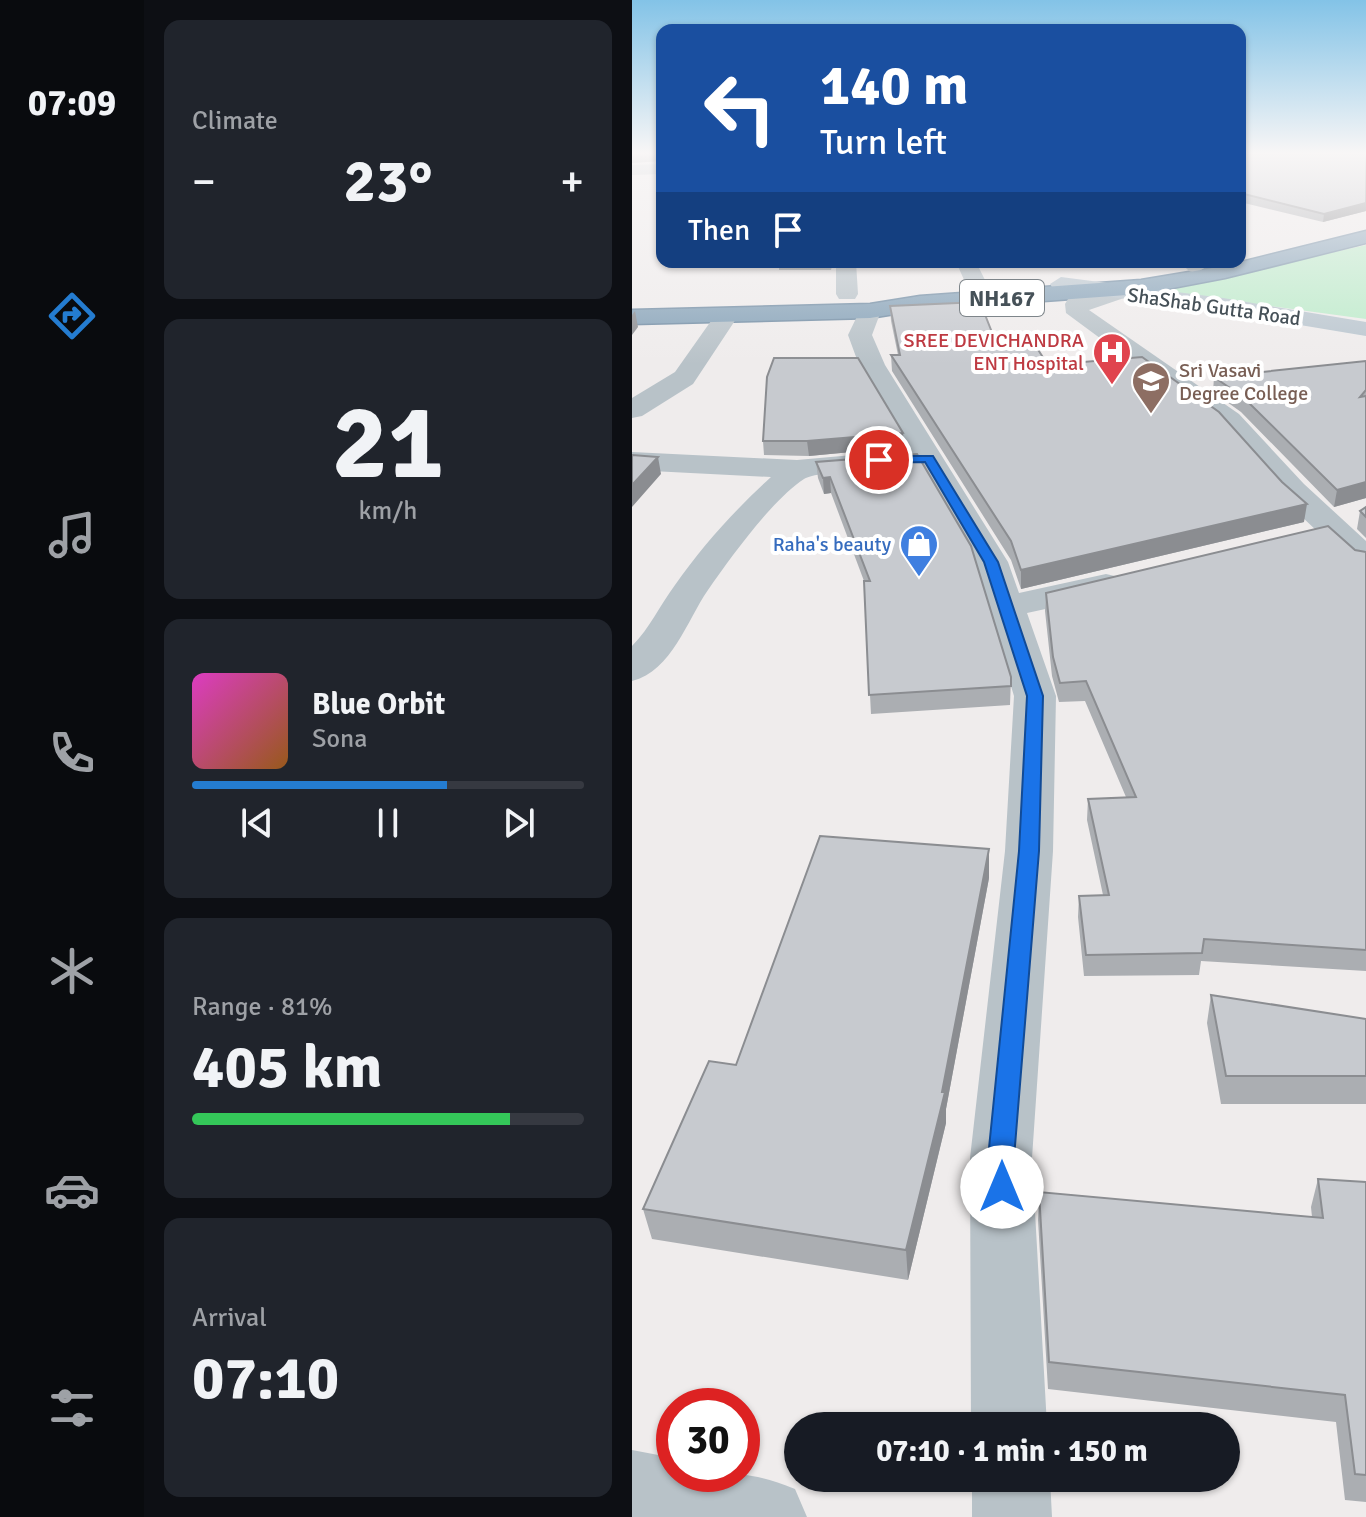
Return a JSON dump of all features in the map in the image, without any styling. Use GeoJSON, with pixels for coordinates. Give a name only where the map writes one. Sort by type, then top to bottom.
{"type":"FeatureCollection","features":[{"type":"Feature","properties":{"kind":"highway"},"geometry":{"type":"LineString","coordinates":[[1246,255],[1366,224]]}},
{"type":"Feature","properties":{"kind":"highway","name":"NH167"},"geometry":{"type":"LineString","coordinates":[[1246,267],[1366,237]]}},
{"type":"Feature","properties":{"kind":"highway","name":"NH167"},"geometry":{"type":"LineString","coordinates":[[632,317],[726,316],[858,302],[878,290],[1061,284],[1134,278],[1182,268]]}},
{"type":"Feature","properties":{"kind":"highway","name":"NH167"},"geometry":{"type":"LineString","coordinates":[[632,296],[920,303],[1109,292],[1241,268]]}},
{"type":"Feature","properties":{"kind":"street"},"geometry":{"type":"LineString","coordinates":[[848,268],[858,302],[860,335],[872,365],[991,562],[1035,696],[1029,851],[1001,1158],[1009,1412]]}},
{"type":"Feature","properties":{"kind":"street"},"geometry":{"type":"LineString","coordinates":[[969,268],[978,288]]}},
{"type":"Feature","properties":{"kind":"street","name":"ShaShab Gutta Road"},"geometry":{"type":"LineString","coordinates":[[1061,284],[1223,305],[1366,329]]}},
{"type":"Feature","properties":{"kind":"street"},"geometry":{"type":"LineString","coordinates":[[1109,292],[1076,304],[1078,313],[1229,420],[1330,526],[1366,559]]}},
{"type":"Feature","properties":{"kind":"street"},"geometry":{"type":"LineString","coordinates":[[632,410],[684,378],[726,316]]}},
{"type":"Feature","properties":{"kind":"street"},"geometry":{"type":"LineString","coordinates":[[632,378],[684,378]]}},
{"type":"Feature","properties":{"kind":"street"},"geometry":{"type":"LineString","coordinates":[[632,461],[797,469],[929,458]]}},
{"type":"Feature","properties":{"kind":"street"},"geometry":{"type":"LineString","coordinates":[[632,669],[658,642],[690,589],[744,519],[797,469]]}},
{"type":"Feature","properties":{"kind":"street"},"geometry":{"type":"LineString","coordinates":[[1006,607],[1139,577]]}},
{"type":"Feature","properties":{"kind":"street"},"geometry":{"type":"LineString","coordinates":[[632,1489],[767,1517]]}},
{"type":"Feature","properties":{"kind":"street"},"geometry":{"type":"LineString","coordinates":[[1011,1492],[1012,1517]]}},
{"type":"Feature","properties":{"kind":"green space"},"geometry":{"type":"Polygon","coordinates":[[[1366,245],[1366,319],[1160,291],[1366,245]]]}},
{"type":"Feature","properties":{"kind":"building"},"geometry":{"type":"Polygon","coordinates":[[[980,302],[997,345],[1033,342],[1048,365],[1142,357],[1219,412],[1282,482],[1307,504],[1021,570],[1011,541],[891,355],[900,355],[890,306],[980,302]]]}},
{"type":"Feature","properties":{"kind":"building"},"geometry":{"type":"Polygon","coordinates":[[[774,358],[858,358],[903,433],[807,441],[763,441],[767,377],[774,358]]]}},
{"type":"Feature","properties":{"kind":"building"},"geometry":{"type":"Polygon","coordinates":[[[1366,361],[1366,390],[1360,397],[1366,396],[1366,482],[1337,490],[1243,397],[1214,377],[1366,361]]]}},
{"type":"Feature","properties":{"kind":"building"},"geometry":{"type":"Polygon","coordinates":[[[917,454],[971,546],[1011,677],[1011,686],[869,695],[864,581],[870,581],[830,477],[823,478],[816,462],[917,454]]]}},
{"type":"Feature","properties":{"kind":"building"},"geometry":{"type":"Polygon","coordinates":[[[632,455],[658,457],[632,485],[632,455]]]}},
{"type":"Feature","properties":{"kind":"building"},"geometry":{"type":"Polygon","coordinates":[[[1328,526],[1355,550],[1366,552],[1366,950],[1204,939],[1202,953],[1086,955],[1079,896],[1109,895],[1088,799],[1136,797],[1086,681],[1060,683],[1053,657],[1046,593],[1328,526]]]}},
{"type":"Feature","properties":{"kind":"building"},"geometry":{"type":"Polygon","coordinates":[[[820,836],[989,849],[942,1092],[945,1092],[906,1250],[643,1209],[709,1061],[736,1065],[820,836]]]}},
{"type":"Feature","properties":{"kind":"building"},"geometry":{"type":"Polygon","coordinates":[[[1211,995],[1366,1019],[1366,1076],[1226,1076],[1211,995]]]}},
{"type":"Feature","properties":{"kind":"building"},"geometry":{"type":"Polygon","coordinates":[[[1318,1179],[1366,1182],[1366,1475],[1355,1474],[1345,1395],[1049,1362],[1039,1192],[1323,1218],[1318,1179]]]}},
{"type":"Feature","properties":{"kind":"place","name":"SREE DEVICHANDRA ENT Hospital"},"geometry":{"type":"Point","coordinates":[1112,386]}},
{"type":"Feature","properties":{"kind":"place","name":"Sri Vasavi Degree College"},"geometry":{"type":"Point","coordinates":[1151,415]}},
{"type":"Feature","properties":{"kind":"place","name":"Raha's beauty"},"geometry":{"type":"Point","coordinates":[919,578]}},
{"type":"Feature","properties":{"kind":"route"},"geometry":{"type":"LineString","coordinates":[[879,460],[929,458],[991,562],[1035,696],[1029,851],[1001,1158],[1002,1187]]}}]}
